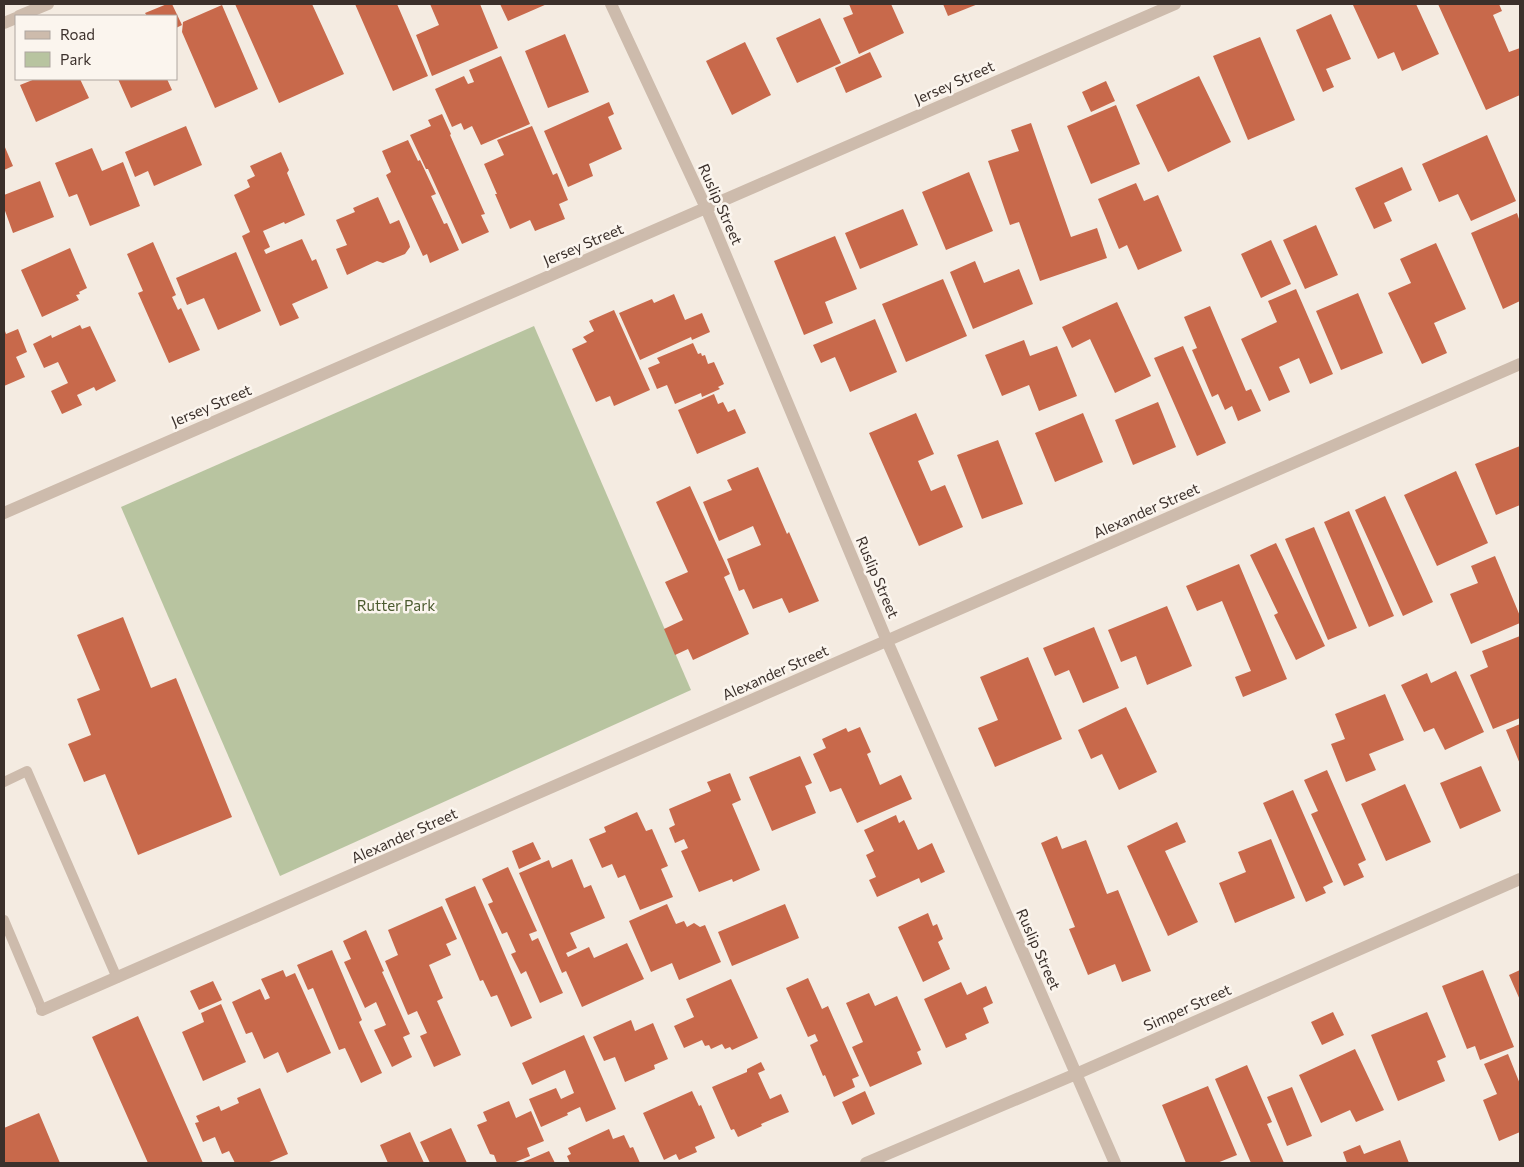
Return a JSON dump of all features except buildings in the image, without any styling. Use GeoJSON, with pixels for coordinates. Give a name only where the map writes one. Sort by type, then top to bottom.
{"type":"FeatureCollection","features":[{"type":"Feature","properties":{"kind":"street"},"geometry":{"type":"LineString","coordinates":[[23,15],[48,4]]}},
{"type":"Feature","properties":{"kind":"street","name":"Ruslip Street"},"geometry":{"type":"LineString","coordinates":[[611,4],[706,208],[887,641],[1115,1163]]}},
{"type":"Feature","properties":{"kind":"street","name":"Jersey Street"},"geometry":{"type":"LineString","coordinates":[[4,513],[1175,4]]}},
{"type":"Feature","properties":{"kind":"street","name":"Alexander Street"},"geometry":{"type":"LineString","coordinates":[[42,1010],[1520,364]]}},
{"type":"Feature","properties":{"kind":"street","name":"Simper Street"},"geometry":{"type":"LineString","coordinates":[[866,1163],[1076,1074],[1520,879]]}},
{"type":"Feature","properties":{"kind":"lane"},"geometry":{"type":"LineString","coordinates":[[4,782],[27,771],[117,978]]}},
{"type":"Feature","properties":{"kind":"lane"},"geometry":{"type":"LineString","coordinates":[[4,920],[42,1010]]}},
{"type":"Feature","properties":{"kind":"green space","name":"Rutter Park"},"geometry":{"type":"Polygon","coordinates":[[[534,326],[691,690],[280,876],[121,507],[534,326]]]}}]}
